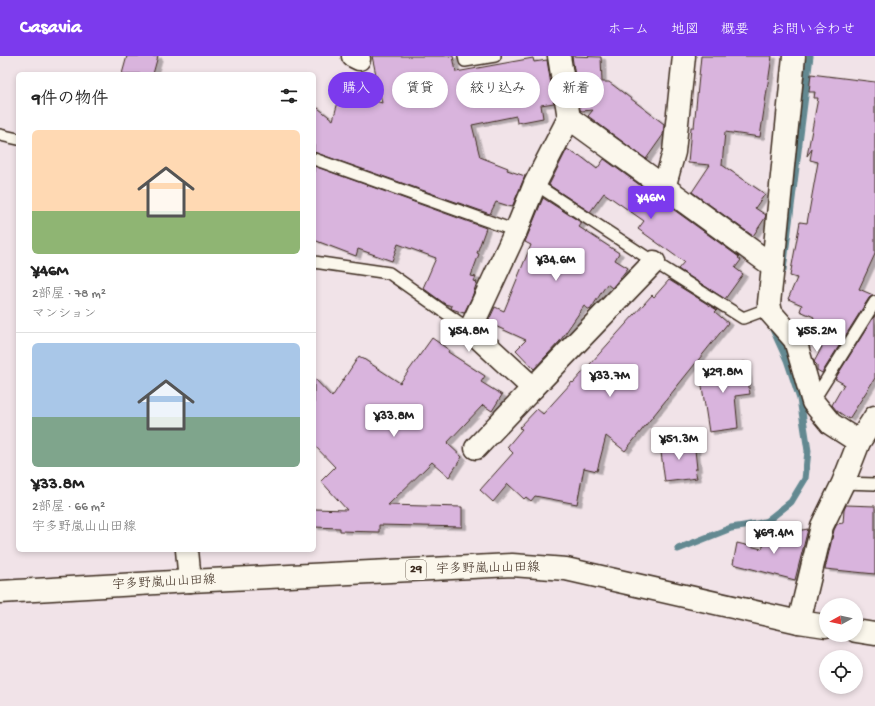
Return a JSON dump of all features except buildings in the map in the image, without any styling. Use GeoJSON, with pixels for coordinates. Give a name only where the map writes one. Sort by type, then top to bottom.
{"type":"FeatureCollection","features":[{"type":"Feature","properties":{"kind":"street"},"geometry":{"type":"LineString","coordinates":[[353,56],[359,59],[358,56]]}},
{"type":"Feature","properties":{"kind":"street"},"geometry":{"type":"LineString","coordinates":[[533,388],[470,330],[536,184],[569,118],[559,56]]}},
{"type":"Feature","properties":{"kind":"street"},"geometry":{"type":"LineString","coordinates":[[664,188],[674,152],[684,56]]}},
{"type":"Feature","properties":{"kind":"street"},"geometry":{"type":"LineString","coordinates":[[794,56],[770,308],[771,313],[795,340],[813,402],[831,424],[859,442]]}},
{"type":"Feature","properties":{"kind":"street"},"geometry":{"type":"LineString","coordinates":[[569,118],[773,266]]}},
{"type":"Feature","properties":{"kind":"street"},"geometry":{"type":"LineString","coordinates":[[476,448],[654,262]]}},
{"type":"Feature","properties":{"kind":"street"},"geometry":{"type":"LineString","coordinates":[[799,622],[822,526],[843,484],[859,442],[875,417]]}},
{"type":"Feature","properties":{"kind":"street"},"geometry":{"type":"LineString","coordinates":[[187,552],[190,581]]}},
{"type":"Feature","properties":{"kind":"street","name":"宇多野嵐山山田線"},"geometry":{"type":"LineString","coordinates":[[0,592],[190,581],[512,566],[566,569],[799,622],[819,625]]}},
{"type":"Feature","properties":{"kind":"street"},"geometry":{"type":"LineString","coordinates":[[863,632],[875,634]]}},
{"type":"Feature","properties":{"kind":"lane"},"geometry":{"type":"LineString","coordinates":[[464,56],[465,61],[495,56]]}},
{"type":"Feature","properties":{"kind":"lane"},"geometry":{"type":"LineString","coordinates":[[0,135],[16,139]]}},
{"type":"Feature","properties":{"kind":"lane"},"geometry":{"type":"LineString","coordinates":[[316,160],[516,231]]}},
{"type":"Feature","properties":{"kind":"lane"},"geometry":{"type":"LineString","coordinates":[[536,184],[654,262],[743,318],[770,308]]}},
{"type":"Feature","properties":{"kind":"lane"},"geometry":{"type":"LineString","coordinates":[[316,262],[389,273],[470,330]]}},
{"type":"Feature","properties":{"kind":"lane"},"geometry":{"type":"LineString","coordinates":[[813,402],[875,302]]}},
{"type":"Feature","properties":{"kind":"lane"},"geometry":{"type":"LineString","coordinates":[[843,484],[875,484]]}},
{"type":"Feature","properties":{"kind":"waterway"},"geometry":{"type":"LineString","coordinates":[[783,270],[810,56]]}},
{"type":"Feature","properties":{"kind":"waterway"},"geometry":{"type":"LineString","coordinates":[[678,549],[731,528],[767,521],[791,502],[805,479],[808,451],[800,399],[787,360],[772,327]]}}]}
